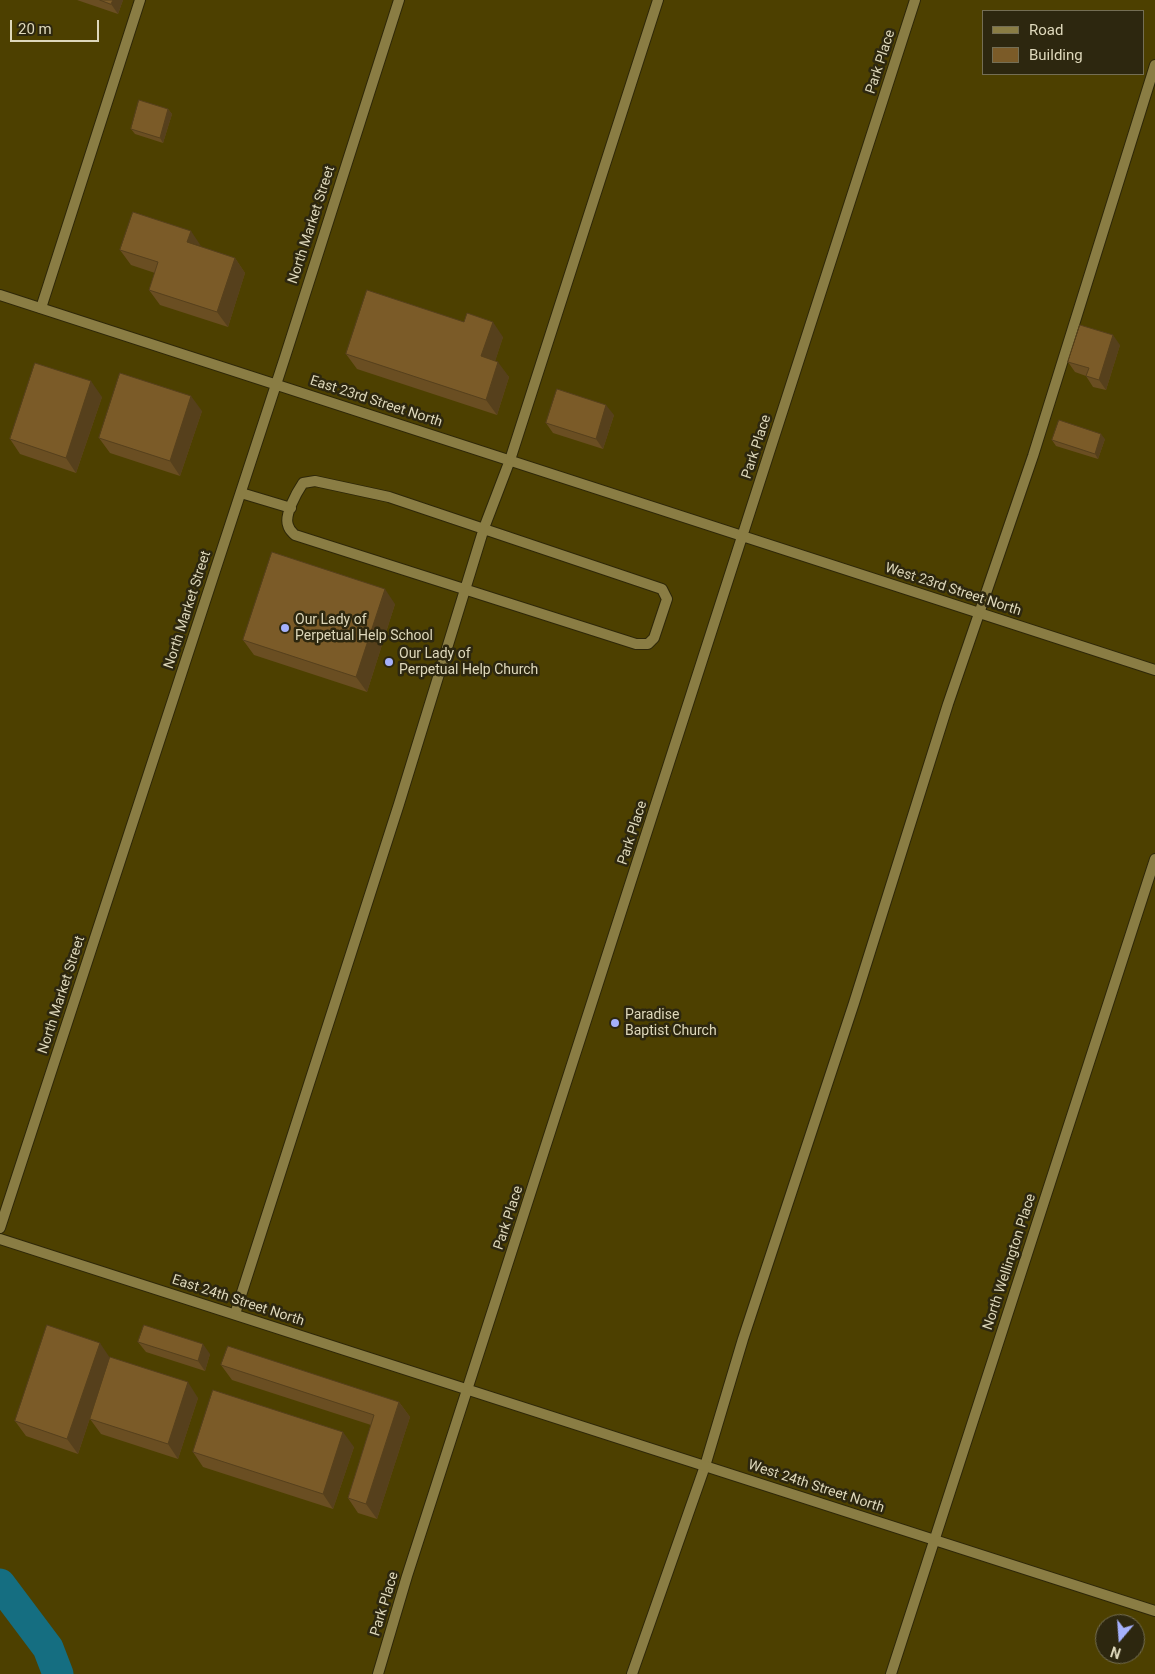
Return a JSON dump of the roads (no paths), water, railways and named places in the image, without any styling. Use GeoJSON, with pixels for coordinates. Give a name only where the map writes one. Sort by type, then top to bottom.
{"type":"FeatureCollection","features":[{"type":"Feature","properties":{"kind":"street"},"geometry":{"type":"LineString","coordinates":[[41,308],[140,0]]}},
{"type":"Feature","properties":{"kind":"street","name":"North Market Street"},"geometry":{"type":"LineString","coordinates":[[0,1228],[276,384],[399,0]]}},
{"type":"Feature","properties":{"kind":"street"},"geometry":{"type":"LineString","coordinates":[[235,1314],[396,814],[484,528],[510,460],[658,0]]}},
{"type":"Feature","properties":{"kind":"street","name":"Park Place"},"geometry":{"type":"LineString","coordinates":[[378,1674],[407,1576],[915,0]]}},
{"type":"Feature","properties":{"kind":"street"},"geometry":{"type":"LineString","coordinates":[[632,1674],[705,1466],[743,1338],[854,1003],[948,704],[1033,456],[1155,64]]}},
{"type":"Feature","properties":{"kind":"street","name":"East 23rd Street North"},"geometry":{"type":"LineString","coordinates":[[0,294],[743,536]]}},
{"type":"Feature","properties":{"kind":"street"},"geometry":{"type":"LineString","coordinates":[[315,481],[389,497],[484,528],[662,589],[667,600],[654,638],[648,644],[636,644],[295,535],[288,528],[287,521],[295,494],[303,483],[315,481]]}},
{"type":"Feature","properties":{"kind":"street"},"geometry":{"type":"LineString","coordinates":[[240,493],[291,508]]}},
{"type":"Feature","properties":{"kind":"street","name":"West 23rd Street North"},"geometry":{"type":"LineString","coordinates":[[743,536],[1155,670]]}},
{"type":"Feature","properties":{"kind":"street","name":"North Wellington Place"},"geometry":{"type":"LineString","coordinates":[[891,1674],[1155,859]]}},
{"type":"Feature","properties":{"kind":"street","name":"East 24th Street North"},"geometry":{"type":"LineString","coordinates":[[0,1239],[468,1389]]}},
{"type":"Feature","properties":{"kind":"street","name":"West 24th Street North"},"geometry":{"type":"LineString","coordinates":[[468,1389],[1155,1611]]}},
{"type":"Feature","properties":{"kind":"waterway"},"geometry":{"type":"LineString","coordinates":[[0,1584],[48,1648],[58,1674]]}},
{"type":"Feature","properties":{"kind":"place","name":"Our Lady of Perpetual Help School"},"geometry":{"type":"Point","coordinates":[285,628]}},
{"type":"Feature","properties":{"kind":"place","name":"Our Lady of Perpetual Help Church"},"geometry":{"type":"Point","coordinates":[389,662]}},
{"type":"Feature","properties":{"kind":"place","name":"Paradise Baptist Church"},"geometry":{"type":"Point","coordinates":[615,1023]}}]}
